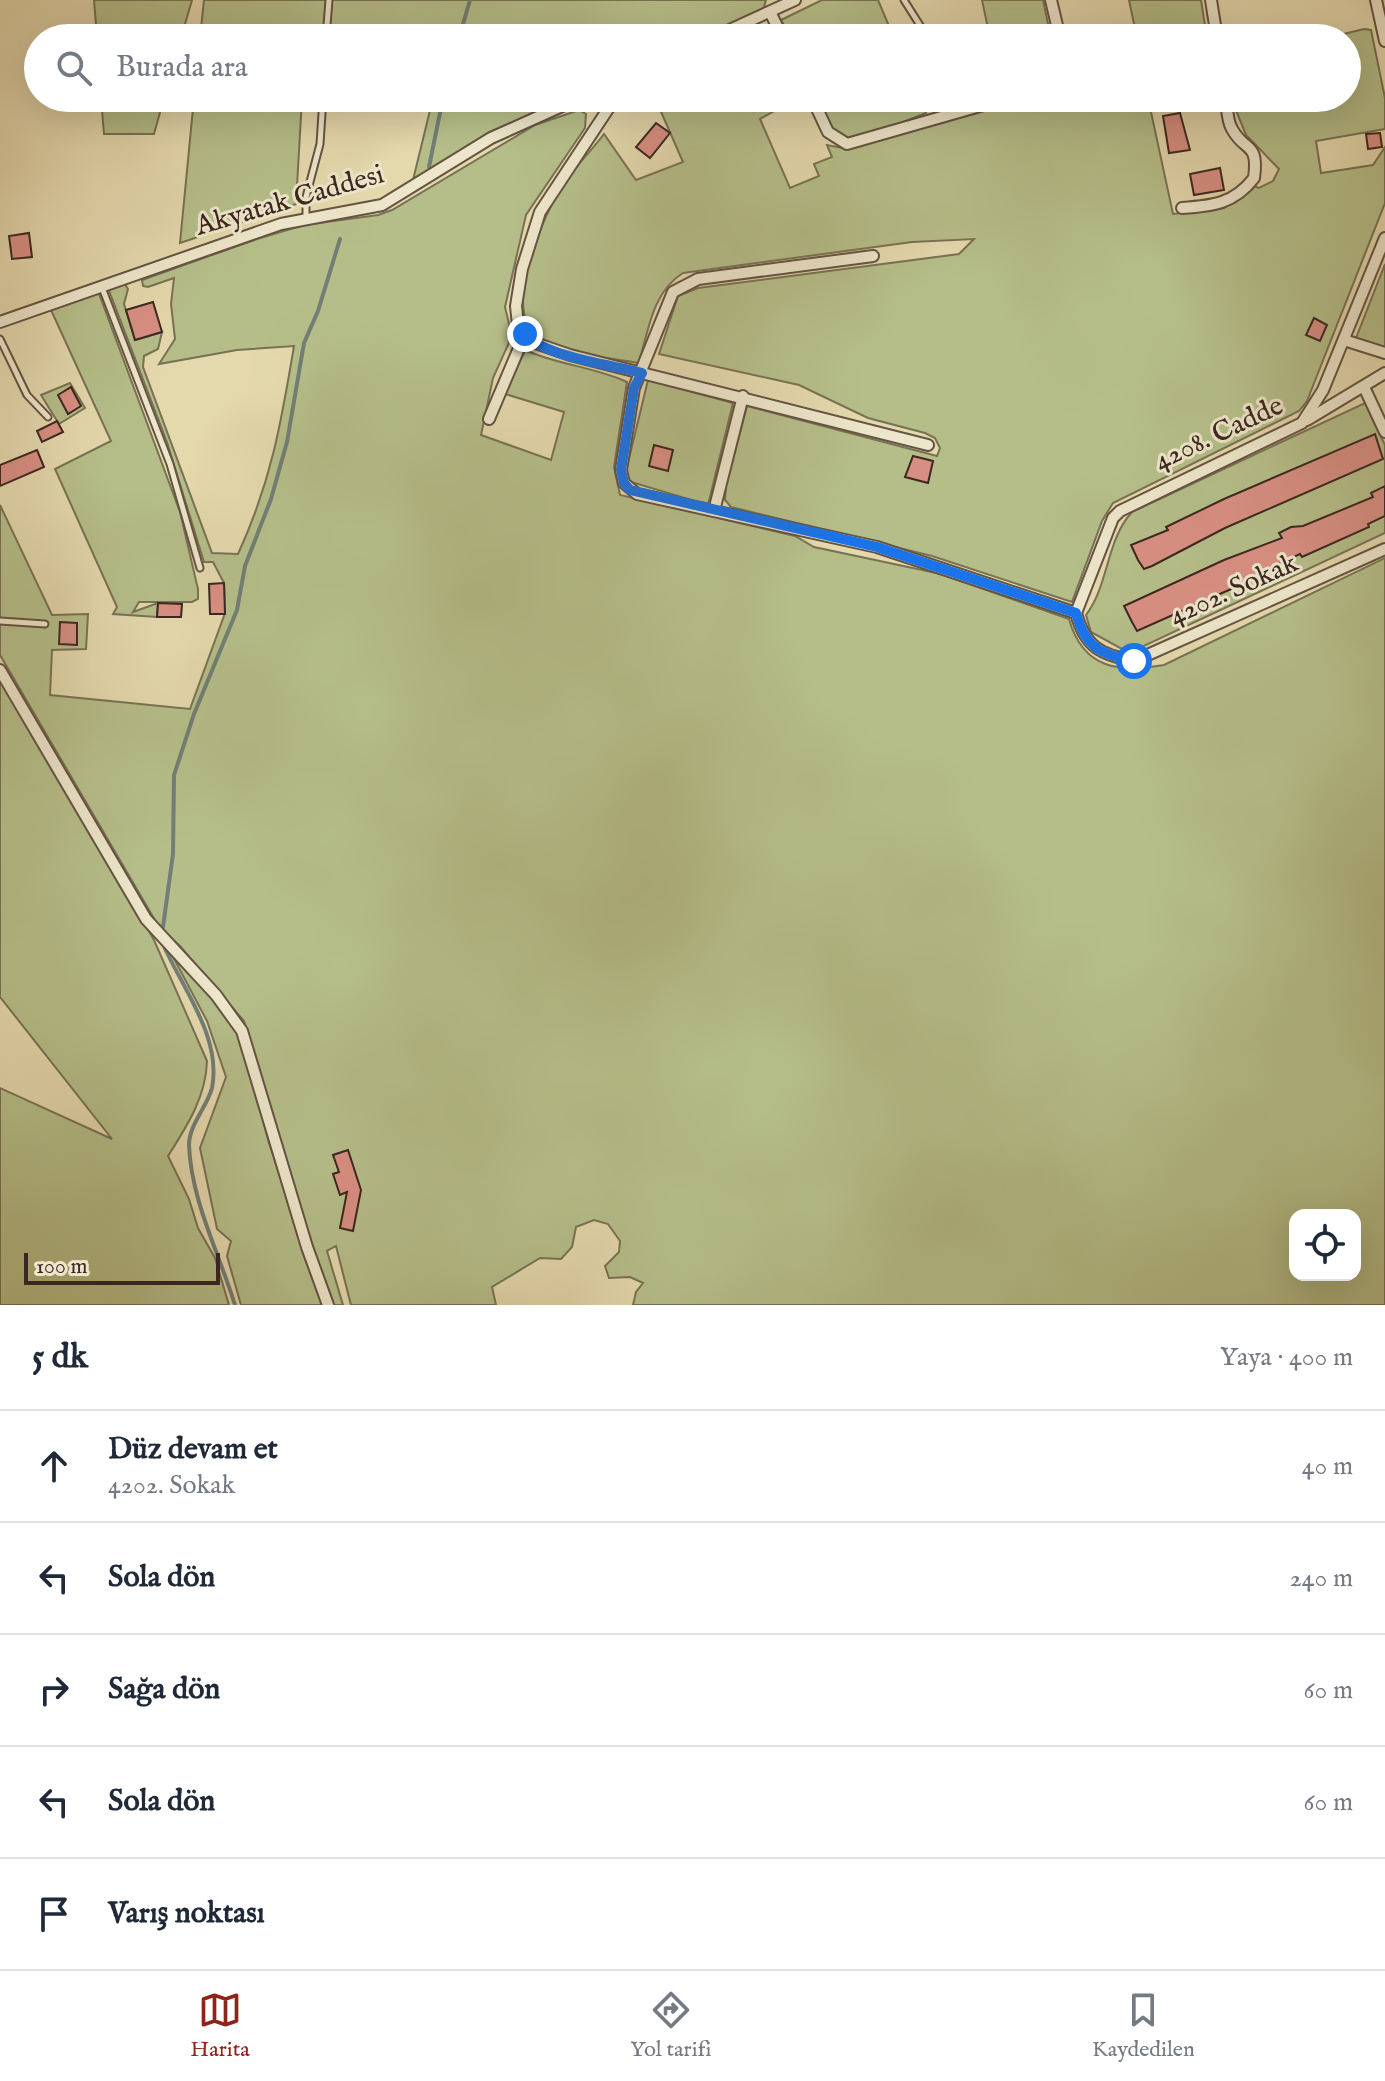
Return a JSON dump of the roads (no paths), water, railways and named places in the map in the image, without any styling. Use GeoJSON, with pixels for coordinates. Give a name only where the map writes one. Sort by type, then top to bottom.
{"type":"FeatureCollection","features":[{"type":"Feature","properties":{"kind":"street"},"geometry":{"type":"LineString","coordinates":[[739,24],[772,7],[795,0]]}},
{"type":"Feature","properties":{"kind":"street"},"geometry":{"type":"LineString","coordinates":[[1051,0],[1057,24]]}},
{"type":"Feature","properties":{"kind":"street"},"geometry":{"type":"LineString","coordinates":[[1211,0],[1215,24]]}},
{"type":"Feature","properties":{"kind":"street"},"geometry":{"type":"LineString","coordinates":[[1376,0],[1385,41]]}},
{"type":"Feature","properties":{"kind":"street","name":"Akyatak Caddesi"},"geometry":{"type":"LineString","coordinates":[[0,322],[100,285],[306,218],[382,205],[491,138],[549,112]]}},
{"type":"Feature","properties":{"kind":"street"},"geometry":{"type":"LineString","coordinates":[[607,112],[540,212],[522,269],[516,306],[518,325],[532,342],[570,355],[743,396],[928,445]]}},
{"type":"Feature","properties":{"kind":"street"},"geometry":{"type":"LineString","coordinates":[[820,112],[835,140],[847,144],[958,112]]}},
{"type":"Feature","properties":{"kind":"street"},"geometry":{"type":"LineString","coordinates":[[1182,208],[1215,206],[1231,200],[1254,178],[1255,157],[1251,147],[1233,131],[1229,112]]}},
{"type":"Feature","properties":{"kind":"street","name":"4208. Cadde"},"geometry":{"type":"LineString","coordinates":[[1076,613],[1113,518],[1120,511],[1302,423],[1315,407],[1385,238]]}},
{"type":"Feature","properties":{"kind":"street"},"geometry":{"type":"LineString","coordinates":[[873,256],[698,279],[681,285],[666,302],[632,402],[621,470],[624,483],[637,494],[877,547],[1076,613]]}},
{"type":"Feature","properties":{"kind":"street"},"geometry":{"type":"LineString","coordinates":[[489,419],[525,334]]}},
{"type":"Feature","properties":{"kind":"street"},"geometry":{"type":"LineString","coordinates":[[1344,340],[1385,353]]}},
{"type":"Feature","properties":{"kind":"street"},"geometry":{"type":"LineString","coordinates":[[1302,423],[1385,373]]}},
{"type":"Feature","properties":{"kind":"street"},"geometry":{"type":"LineString","coordinates":[[1364,387],[1385,432]]}},
{"type":"Feature","properties":{"kind":"street"},"geometry":{"type":"LineString","coordinates":[[714,511],[743,396]]}},
{"type":"Feature","properties":{"kind":"street","name":"4202. Sokak"},"geometry":{"type":"LineString","coordinates":[[1076,613],[1082,635],[1097,649],[1134,661],[1385,549]]}},
{"type":"Feature","properties":{"kind":"street"},"geometry":{"type":"LineString","coordinates":[[0,670],[146,919],[228,1008],[242,1031],[307,1247],[328,1305]]}},
{"type":"Feature","properties":{"kind":"lane"},"geometry":{"type":"LineString","coordinates":[[327,24],[329,0]]}},
{"type":"Feature","properties":{"kind":"lane"},"geometry":{"type":"LineString","coordinates":[[904,0],[919,24]]}},
{"type":"Feature","properties":{"kind":"lane"},"geometry":{"type":"LineString","coordinates":[[306,218],[306,197],[320,144],[322,112]]}},
{"type":"Feature","properties":{"kind":"lane"},"geometry":{"type":"LineString","coordinates":[[100,285],[170,464],[200,568]]}},
{"type":"Feature","properties":{"kind":"lane"},"geometry":{"type":"LineString","coordinates":[[0,339],[27,395],[48,417]]}},
{"type":"Feature","properties":{"kind":"lane"},"geometry":{"type":"LineString","coordinates":[[0,621],[45,624]]}},
{"type":"Feature","properties":{"kind":"waterway"},"geometry":{"type":"LineString","coordinates":[[463,24],[470,0]]}},
{"type":"Feature","properties":{"kind":"waterway"},"geometry":{"type":"LineString","coordinates":[[429,167],[440,112]]}},
{"type":"Feature","properties":{"kind":"waterway"},"geometry":{"type":"LineString","coordinates":[[163,927],[173,854],[174,775],[194,714],[237,610],[245,566],[271,499],[287,442],[304,343],[318,311],[340,239]]}},
{"type":"Feature","properties":{"kind":"waterway"},"geometry":{"type":"LineString","coordinates":[[163,944],[198,1013],[211,1050],[214,1069],[212,1088],[195,1123],[189,1145],[200,1206],[235,1305]]}}]}
